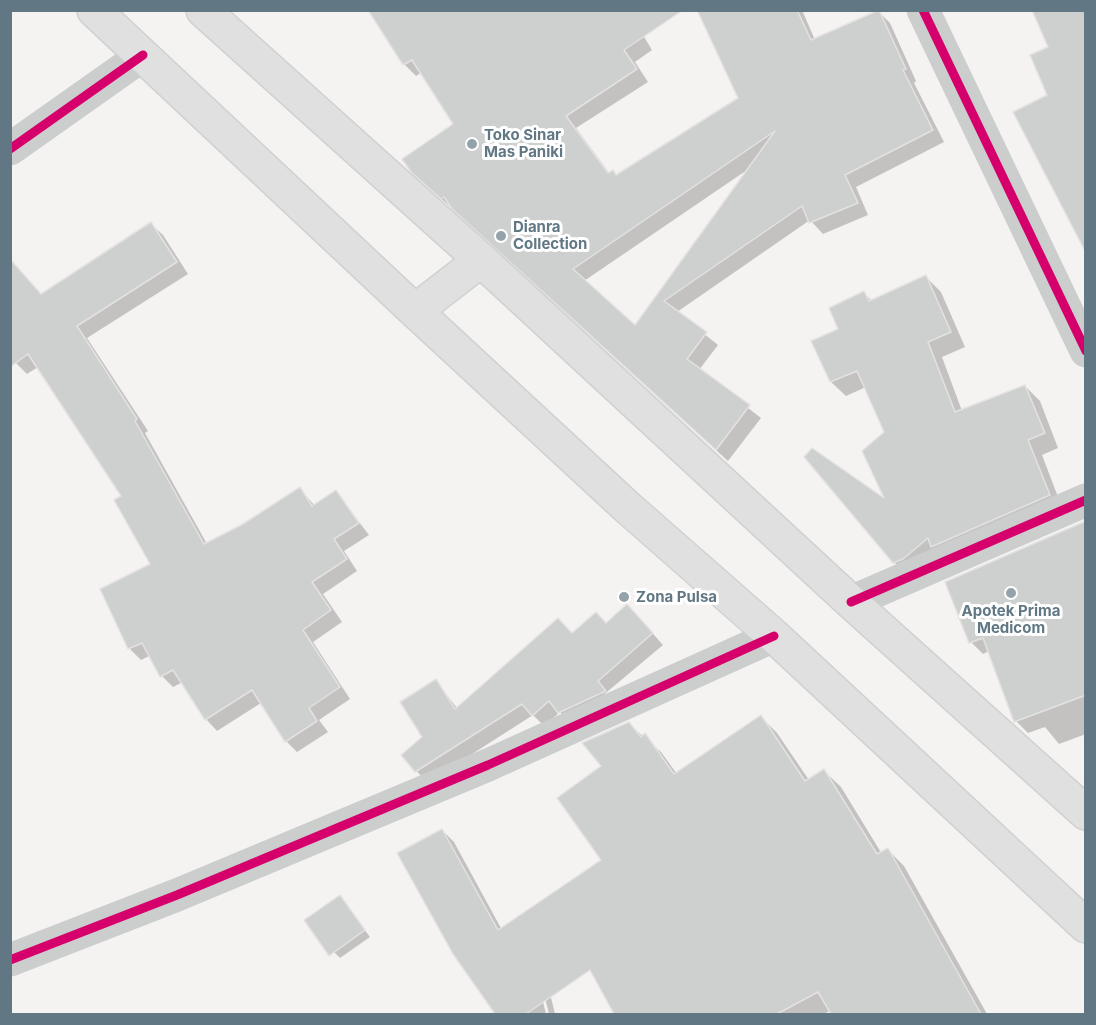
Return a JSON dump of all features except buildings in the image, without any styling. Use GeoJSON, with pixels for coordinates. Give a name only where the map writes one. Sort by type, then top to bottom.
{"type":"FeatureCollection","features":[{"type":"Feature","properties":{"kind":"highway"},"geometry":{"type":"LineString","coordinates":[[94,10],[627,507],[774,636],[1086,926]]}},
{"type":"Feature","properties":{"kind":"highway"},"geometry":{"type":"LineString","coordinates":[[203,10],[481,260],[851,602],[1086,813]]}},
{"type":"Feature","properties":{"kind":"highway"},"geometry":{"type":"LineString","coordinates":[[415,311],[481,260]]}},
{"type":"Feature","properties":{"kind":"street"},"geometry":{"type":"LineString","coordinates":[[923,10],[1086,351]]}},
{"type":"Feature","properties":{"kind":"street"},"geometry":{"type":"LineString","coordinates":[[10,149],[143,55]]}},
{"type":"Feature","properties":{"kind":"street"},"geometry":{"type":"LineString","coordinates":[[851,602],[1086,500]]}},
{"type":"Feature","properties":{"kind":"street"},"geometry":{"type":"LineString","coordinates":[[10,960],[177,895],[488,765],[774,636]]}},
{"type":"Feature","properties":{"kind":"cycle path"},"geometry":{"type":"LineString","coordinates":[[923,10],[1086,351]]}},
{"type":"Feature","properties":{"kind":"cycle path"},"geometry":{"type":"LineString","coordinates":[[10,149],[143,55]]}},
{"type":"Feature","properties":{"kind":"cycle path"},"geometry":{"type":"LineString","coordinates":[[851,602],[1086,500]]}},
{"type":"Feature","properties":{"kind":"cycle path"},"geometry":{"type":"LineString","coordinates":[[10,960],[177,895],[488,765],[774,636]]}},
{"type":"Feature","properties":{"kind":"place","name":"Toko Sinar Mas Paniki"},"geometry":{"type":"Point","coordinates":[472,144]}},
{"type":"Feature","properties":{"kind":"place","name":"Dianra Collection"},"geometry":{"type":"Point","coordinates":[501,236]}},
{"type":"Feature","properties":{"kind":"place","name":"Apotek Prima Medicom"},"geometry":{"type":"Point","coordinates":[1011,593]}},
{"type":"Feature","properties":{"kind":"place","name":"Zona Pulsa"},"geometry":{"type":"Point","coordinates":[624,597]}}]}
